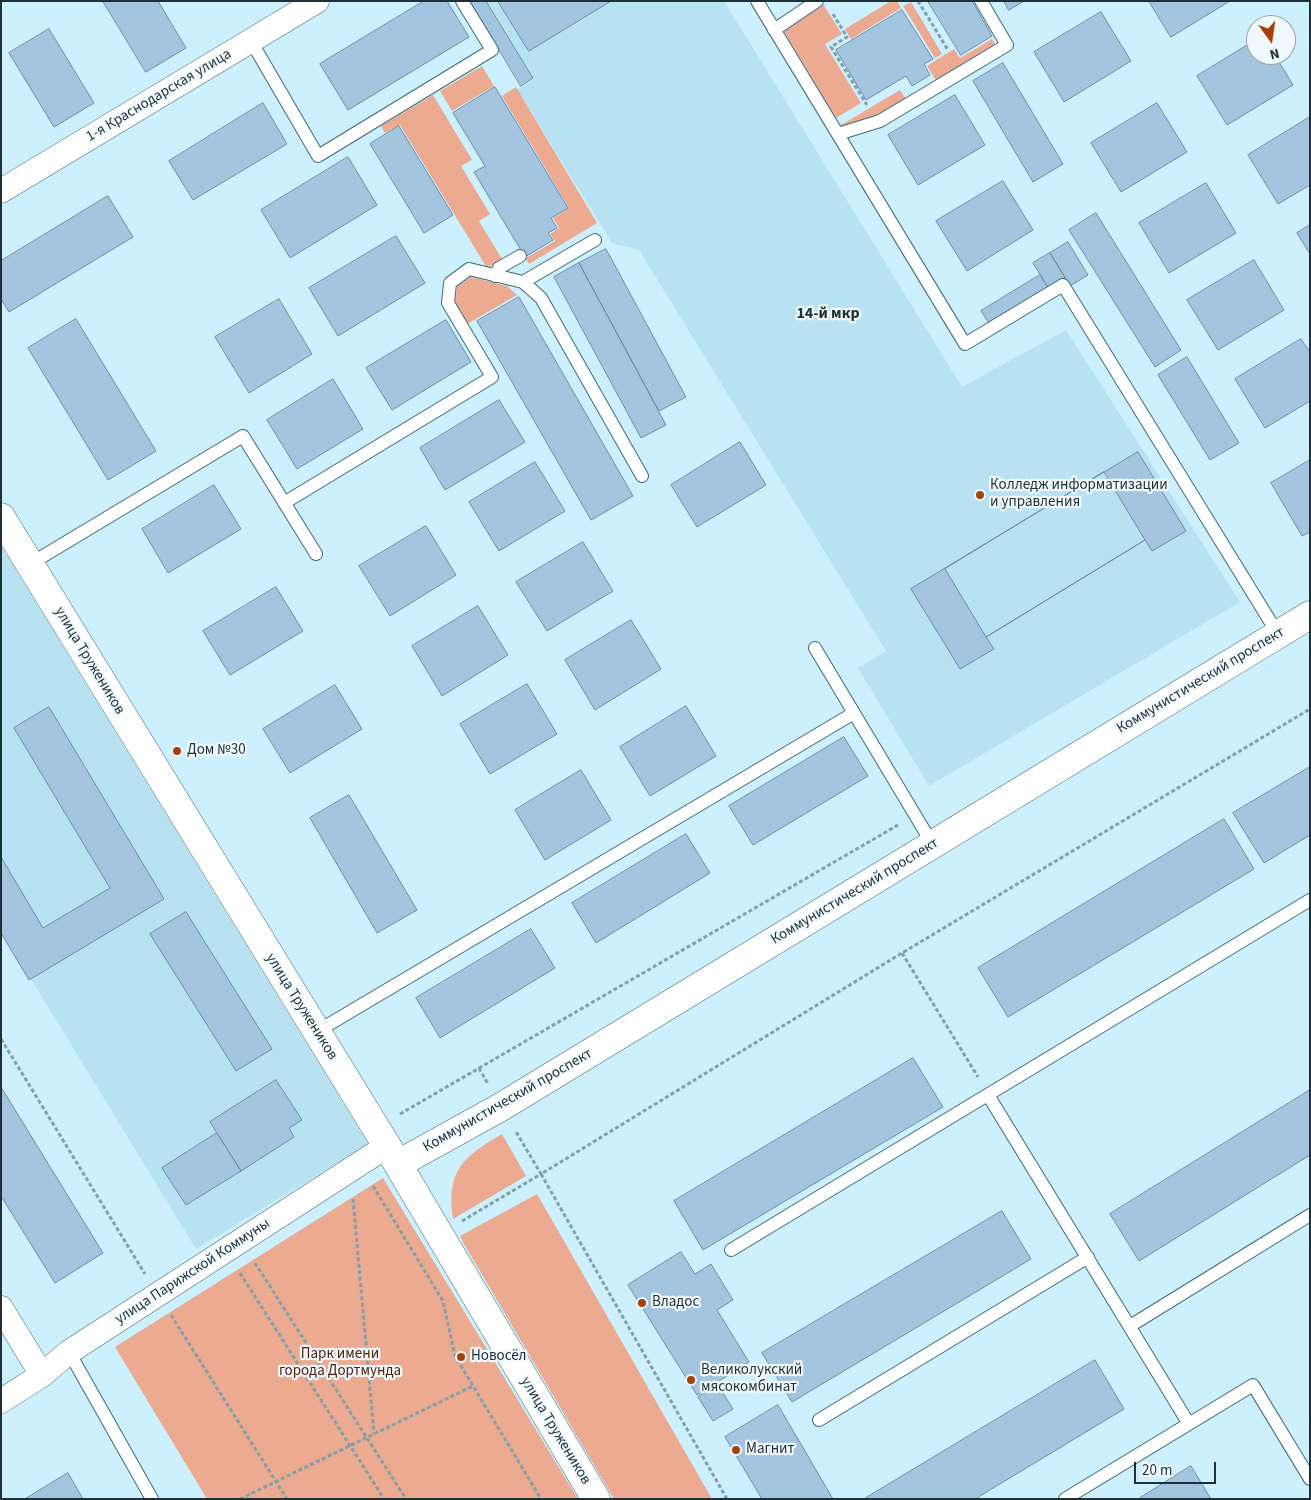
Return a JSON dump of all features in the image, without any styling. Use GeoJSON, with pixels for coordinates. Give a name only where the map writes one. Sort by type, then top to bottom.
{"type":"FeatureCollection","features":[{"type":"Feature","properties":{"kind":"main road","name":"улица Тружеников"},"geometry":{"type":"LineString","coordinates":[[1,517],[387,1146],[596,1499]]}},
{"type":"Feature","properties":{"kind":"main road","name":"Коммунистический проспект"},"geometry":{"type":"LineString","coordinates":[[387,1146],[501,1107],[1310,615]]}},
{"type":"Feature","properties":{"kind":"street","name":"1-я Краснодарская улица"},"geometry":{"type":"LineString","coordinates":[[1,191],[317,1]]}},
{"type":"Feature","properties":{"kind":"street","name":"улица Парижской Коммуны"},"geometry":{"type":"LineString","coordinates":[[1,1401],[42,1376],[69,1352],[234,1246],[355,1174],[387,1146]]}},
{"type":"Feature","properties":{"kind":"street"},"geometry":{"type":"LineString","coordinates":[[1,1308],[42,1376]]}},
{"type":"Feature","properties":{"kind":"lane"},"geometry":{"type":"LineString","coordinates":[[251,41],[318,156],[492,50],[462,1]]}},
{"type":"Feature","properties":{"kind":"lane"},"geometry":{"type":"LineString","coordinates":[[757,1],[965,344],[1063,285],[1278,634]]}},
{"type":"Feature","properties":{"kind":"lane"},"geometry":{"type":"LineString","coordinates":[[774,30],[818,1]]}},
{"type":"Feature","properties":{"kind":"lane"},"geometry":{"type":"LineString","coordinates":[[838,134],[880,121],[1007,45],[981,1]]}},
{"type":"Feature","properties":{"kind":"lane"},"geometry":{"type":"LineString","coordinates":[[522,282],[596,240]]}},
{"type":"Feature","properties":{"kind":"lane"},"geometry":{"type":"LineString","coordinates":[[495,276],[500,268],[520,256]]}},
{"type":"Feature","properties":{"kind":"lane"},"geometry":{"type":"LineString","coordinates":[[284,503],[492,377],[448,303],[450,283],[469,269],[522,282],[541,298],[642,476]]}},
{"type":"Feature","properties":{"kind":"lane"},"geometry":{"type":"LineString","coordinates":[[30,564],[243,436],[316,554]]}},
{"type":"Feature","properties":{"kind":"lane"},"geometry":{"type":"LineString","coordinates":[[815,648],[933,845]]}},
{"type":"Feature","properties":{"kind":"lane"},"geometry":{"type":"LineString","coordinates":[[316,1032],[854,713]]}},
{"type":"Feature","properties":{"kind":"lane"},"geometry":{"type":"LineString","coordinates":[[731,1250],[1310,900]]}},
{"type":"Feature","properties":{"kind":"lane"},"geometry":{"type":"LineString","coordinates":[[988,1095],[1189,1424]]}},
{"type":"Feature","properties":{"kind":"lane"},"geometry":{"type":"LineString","coordinates":[[1130,1326],[1310,1215]]}},
{"type":"Feature","properties":{"kind":"lane"},"geometry":{"type":"LineString","coordinates":[[819,1420],[1088,1256]]}},
{"type":"Feature","properties":{"kind":"lane"},"geometry":{"type":"LineString","coordinates":[[69,1352],[152,1499]]}},
{"type":"Feature","properties":{"kind":"lane"},"geometry":{"type":"LineString","coordinates":[[1065,1499],[1253,1385],[1310,1480]]}},
{"type":"Feature","properties":{"kind":"path"},"geometry":{"type":"LineString","coordinates":[[918,1],[948,50]]}},
{"type":"Feature","properties":{"kind":"path"},"geometry":{"type":"LineString","coordinates":[[830,8],[847,37],[831,47],[867,106]]}},
{"type":"Feature","properties":{"kind":"path"},"geometry":{"type":"LineString","coordinates":[[440,1234],[542,1174],[902,953],[1310,709]]}},
{"type":"Feature","properties":{"kind":"path"},"geometry":{"type":"LineString","coordinates":[[387,1146],[915,815]]}},
{"type":"Feature","properties":{"kind":"path"},"geometry":{"type":"LineString","coordinates":[[902,953],[988,1095]]}},
{"type":"Feature","properties":{"kind":"path"},"geometry":{"type":"LineString","coordinates":[[1,1039],[158,1295],[287,1499]]}},
{"type":"Feature","properties":{"kind":"path"},"geometry":{"type":"LineString","coordinates":[[374,1434],[351,1184],[355,1174],[372,1185],[443,1302],[455,1356],[541,1499]]}},
{"type":"Feature","properties":{"kind":"path"},"geometry":{"type":"LineString","coordinates":[[542,1174],[727,1499]]}},
{"type":"Feature","properties":{"kind":"path"},"geometry":{"type":"LineString","coordinates":[[234,1246],[367,1437],[406,1499]]}},
{"type":"Feature","properties":{"kind":"path"},"geometry":{"type":"LineString","coordinates":[[234,1246],[350,1445],[384,1499]]}},
{"type":"Feature","properties":{"kind":"path"},"geometry":{"type":"LineString","coordinates":[[240,1499],[473,1386]]}},
{"type":"Feature","properties":{"kind":"shaded area","name":"Колледж информатизации и управления"},"geometry":{"type":"Polygon","coordinates":[[[487,1],[724,1],[962,387],[1066,330],[1240,602],[929,786],[858,668],[886,651],[639,250],[612,243],[517,89],[534,79],[487,1]]]}},
{"type":"Feature","properties":{"kind":"shaded area"},"geometry":{"type":"Polygon","coordinates":[[[1,545],[368,1144],[196,1249],[1,930],[1,545]]]}},
{"type":"Feature","properties":{"kind":"green space"},"geometry":{"type":"Polygon","coordinates":[[[891,1],[897,1],[901,8],[851,39],[845,29],[891,1]]]}},
{"type":"Feature","properties":{"kind":"green space"},"geometry":{"type":"Polygon","coordinates":[[[911,2],[942,54],[935,58],[903,6],[911,2]]]}},
{"type":"Feature","properties":{"kind":"green space"},"geometry":{"type":"Polygon","coordinates":[[[823,4],[842,34],[825,44],[861,103],[836,118],[783,30],[823,4]]]}},
{"type":"Feature","properties":{"kind":"green space"},"geometry":{"type":"Polygon","coordinates":[[[992,39],[996,46],[937,82],[927,66],[954,49],[960,58],[992,39]]]}},
{"type":"Feature","properties":{"kind":"green space"},"geometry":{"type":"Polygon","coordinates":[[[482,66],[494,86],[452,111],[440,91],[482,66]]]}},
{"type":"Feature","properties":{"kind":"green space"},"geometry":{"type":"Polygon","coordinates":[[[516,87],[597,223],[529,264],[526,258],[555,241],[550,234],[559,228],[553,218],[569,208],[502,96],[516,87]]]}},
{"type":"Feature","properties":{"kind":"green space"},"geometry":{"type":"Polygon","coordinates":[[[900,90],[907,100],[879,117],[842,128],[841,125],[900,90]]]}},
{"type":"Feature","properties":{"kind":"green space"},"geometry":{"type":"Polygon","coordinates":[[[433,95],[472,160],[461,166],[490,214],[479,221],[502,259],[487,268],[400,125],[385,133],[381,126],[433,95]]]}},
{"type":"Feature","properties":{"kind":"green space"},"geometry":{"type":"Polygon","coordinates":[[[471,277],[507,286],[517,295],[467,324],[455,303],[457,287],[471,277]]]}},
{"type":"Feature","properties":{"kind":"green space"},"geometry":{"type":"Polygon","coordinates":[[[502,1134],[526,1176],[453,1219],[452,1188],[460,1167],[477,1150],[502,1134]]]}},
{"type":"Feature","properties":{"kind":"green space","name":"Парк имени города Дортмунда"},"geometry":{"type":"Polygon","coordinates":[[[383,1178],[578,1499],[207,1499],[115,1347],[383,1178]]]}},
{"type":"Feature","properties":{"kind":"green space"},"geometry":{"type":"Polygon","coordinates":[[[537,1194],[712,1499],[614,1499],[464,1244],[460,1236],[537,1194]]]}},
{"type":"Feature","properties":{"kind":"building"},"geometry":{"type":"Polygon","coordinates":[[[103,1],[158,1],[186,48],[146,72],[103,1]]]}},
{"type":"Feature","properties":{"kind":"building"},"geometry":{"type":"Polygon","coordinates":[[[424,1],[447,1],[469,37],[348,110],[320,64],[424,1]]]}},
{"type":"Feature","properties":{"kind":"building"},"geometry":{"type":"Polygon","coordinates":[[[470,1],[486,1],[533,78],[521,86],[470,1]]]}},
{"type":"Feature","properties":{"kind":"building"},"geometry":{"type":"Polygon","coordinates":[[[498,1],[611,1],[529,51],[498,1]]]}},
{"type":"Feature","properties":{"kind":"building"},"geometry":{"type":"Polygon","coordinates":[[[928,1],[972,1],[992,36],[961,55],[928,1]]]}},
{"type":"Feature","properties":{"kind":"building"},"geometry":{"type":"Polygon","coordinates":[[[1004,1],[1024,1],[1009,10],[1004,1]]]}},
{"type":"Feature","properties":{"kind":"building"},"geometry":{"type":"Polygon","coordinates":[[[1149,1],[1230,1],[1171,37],[1149,1]]]}},
{"type":"Feature","properties":{"kind":"building"},"geometry":{"type":"Polygon","coordinates":[[[902,10],[933,59],[924,64],[930,75],[912,86],[906,76],[866,100],[836,50],[902,10]]]}},
{"type":"Feature","properties":{"kind":"building"},"geometry":{"type":"Polygon","coordinates":[[[1101,12],[1131,61],[1064,102],[1034,52],[1101,12]]]}},
{"type":"Feature","properties":{"kind":"building"},"geometry":{"type":"Polygon","coordinates":[[[49,29],[94,103],[54,127],[9,53],[49,29]]]}},
{"type":"Feature","properties":{"kind":"building"},"geometry":{"type":"Polygon","coordinates":[[[1246,46],[1246,65],[1281,65],[1293,85],[1227,125],[1197,76],[1246,46]]]}},
{"type":"Feature","properties":{"kind":"building"},"geometry":{"type":"Polygon","coordinates":[[[1003,63],[1063,164],[1033,182],[973,81],[1003,63]]]}},
{"type":"Feature","properties":{"kind":"building"},"geometry":{"type":"Polygon","coordinates":[[[495,87],[568,208],[551,218],[557,228],[548,233],[553,240],[525,257],[474,172],[485,166],[453,113],[495,87]]]}},
{"type":"Feature","properties":{"kind":"building"},"geometry":{"type":"Polygon","coordinates":[[[955,95],[985,145],[918,185],[888,135],[955,95]]]}},
{"type":"Feature","properties":{"kind":"building"},"geometry":{"type":"Polygon","coordinates":[[[263,103],[287,144],[193,200],[169,161],[263,103]]]}},
{"type":"Feature","properties":{"kind":"building"},"geometry":{"type":"Polygon","coordinates":[[[1157,103],[1187,152],[1121,192],[1091,143],[1157,103]]]}},
{"type":"Feature","properties":{"kind":"building"},"geometry":{"type":"Polygon","coordinates":[[[1310,117],[1310,185],[1278,204],[1248,155],[1310,117]]]}},
{"type":"Feature","properties":{"kind":"building"},"geometry":{"type":"Polygon","coordinates":[[[399,126],[453,215],[424,233],[370,144],[399,126]]]}},
{"type":"Feature","properties":{"kind":"building"},"geometry":{"type":"Polygon","coordinates":[[[348,157],[377,205],[290,258],[261,210],[348,157]]]}},
{"type":"Feature","properties":{"kind":"building"},"geometry":{"type":"Polygon","coordinates":[[[1003,181],[1033,230],[967,271],[936,221],[1003,181]]]}},
{"type":"Feature","properties":{"kind":"building"},"geometry":{"type":"Polygon","coordinates":[[[1206,183],[1236,233],[1169,273],[1139,223],[1206,183]]]}},
{"type":"Feature","properties":{"kind":"building"},"geometry":{"type":"Polygon","coordinates":[[[108,196],[133,237],[9,312],[1,299],[1,261],[108,196]]]}},
{"type":"Feature","properties":{"kind":"building"},"geometry":{"type":"Polygon","coordinates":[[[1096,213],[1181,350],[1155,367],[1069,230],[1096,213]]]}},
{"type":"Feature","properties":{"kind":"building"},"geometry":{"type":"Polygon","coordinates":[[[1310,225],[1310,254],[1297,233],[1310,225]]]}},
{"type":"Feature","properties":{"kind":"building"},"geometry":{"type":"Polygon","coordinates":[[[396,236],[425,283],[338,336],[309,288],[396,236]]]}},
{"type":"Feature","properties":{"kind":"building"},"geometry":{"type":"Polygon","coordinates":[[[1068,242],[1088,275],[1070,286],[1050,253],[1068,242]]]}},
{"type":"Feature","properties":{"kind":"building"},"geometry":{"type":"Polygon","coordinates":[[[606,249],[686,397],[659,411],[579,263],[606,249]]]}},
{"type":"Feature","properties":{"kind":"building"},"geometry":{"type":"Polygon","coordinates":[[[1050,253],[1066,279],[1049,289],[1033,263],[1050,253]]]}},
{"type":"Feature","properties":{"kind":"building"},"geometry":{"type":"Polygon","coordinates":[[[1254,260],[1284,310],[1218,350],[1187,300],[1254,260]]]}},
{"type":"Feature","properties":{"kind":"building"},"geometry":{"type":"Polygon","coordinates":[[[579,263],[666,425],[641,438],[554,277],[579,263]]]}},
{"type":"Feature","properties":{"kind":"building"},"geometry":{"type":"Polygon","coordinates":[[[1040,275],[1049,289],[990,325],[981,311],[1040,275]]]}},
{"type":"Feature","properties":{"kind":"building"},"geometry":{"type":"Polygon","coordinates":[[[519,297],[633,496],[591,520],[477,321],[519,297]]]}},
{"type":"Feature","properties":{"kind":"building"},"geometry":{"type":"Polygon","coordinates":[[[279,299],[312,354],[249,393],[215,337],[279,299]]]}},
{"type":"Feature","properties":{"kind":"building"},"geometry":{"type":"Polygon","coordinates":[[[76,319],[156,451],[108,480],[28,348],[76,319]]]}},
{"type":"Feature","properties":{"kind":"building"},"geometry":{"type":"Polygon","coordinates":[[[446,320],[471,362],[392,410],[366,368],[446,320]]]}},
{"type":"Feature","properties":{"kind":"building"},"geometry":{"type":"Polygon","coordinates":[[[1301,339],[1310,352],[1310,401],[1265,428],[1235,379],[1301,339]]]}},
{"type":"Feature","properties":{"kind":"building"},"geometry":{"type":"Polygon","coordinates":[[[1187,357],[1239,443],[1210,460],[1158,375],[1187,357]]]}},
{"type":"Feature","properties":{"kind":"building"},"geometry":{"type":"Polygon","coordinates":[[[333,379],[363,429],[297,469],[267,420],[333,379]]]}},
{"type":"Feature","properties":{"kind":"building"},"geometry":{"type":"Polygon","coordinates":[[[499,400],[525,442],[445,490],[420,448],[499,400]]]}},
{"type":"Feature","properties":{"kind":"building"},"geometry":{"type":"Polygon","coordinates":[[[740,442],[766,485],[697,527],[671,485],[740,442]]]}},
{"type":"Feature","properties":{"kind":"building"},"geometry":{"type":"Polygon","coordinates":[[[1138,452],[1186,531],[1152,551],[1145,540],[986,637],[994,649],[960,669],[911,589],[1138,452]]]}},
{"type":"Feature","properties":{"kind":"building"},"geometry":{"type":"Polygon","coordinates":[[[1310,460],[1310,532],[1302,536],[1271,483],[1310,460]]]}},
{"type":"Feature","properties":{"kind":"building"},"geometry":{"type":"Polygon","coordinates":[[[535,462],[565,511],[499,551],[469,502],[535,462]]]}},
{"type":"Feature","properties":{"kind":"building"},"geometry":{"type":"Polygon","coordinates":[[[1104,472],[1145,540],[986,637],[945,569],[1104,472]]]}},
{"type":"Feature","properties":{"kind":"building"},"geometry":{"type":"Polygon","coordinates":[[[214,485],[241,529],[168,573],[142,529],[214,485]]]}},
{"type":"Feature","properties":{"kind":"building"},"geometry":{"type":"Polygon","coordinates":[[[426,526],[456,575],[390,616],[359,566],[426,526]]]}},
{"type":"Feature","properties":{"kind":"building"},"geometry":{"type":"Polygon","coordinates":[[[583,542],[613,591],[547,631],[516,582],[583,542]]]}},
{"type":"Feature","properties":{"kind":"building"},"geometry":{"type":"Polygon","coordinates":[[[276,587],[303,631],[230,675],[203,631],[276,587]]]}},
{"type":"Feature","properties":{"kind":"building"},"geometry":{"type":"Polygon","coordinates":[[[478,606],[508,655],[442,696],[412,646],[478,606]]]}},
{"type":"Feature","properties":{"kind":"building"},"geometry":{"type":"Polygon","coordinates":[[[631,620],[661,669],[595,710],[565,660],[631,620]]]}},
{"type":"Feature","properties":{"kind":"building"},"geometry":{"type":"Polygon","coordinates":[[[527,684],[557,734],[490,774],[460,724],[527,684]]]}},
{"type":"Feature","properties":{"kind":"building"},"geometry":{"type":"Polygon","coordinates":[[[335,685],[362,729],[290,773],[263,729],[335,685]]]}},
{"type":"Feature","properties":{"kind":"building"},"geometry":{"type":"Polygon","coordinates":[[[686,706],[716,756],[650,796],[620,747],[686,706]]]}},
{"type":"Feature","properties":{"kind":"building"},"geometry":{"type":"Polygon","coordinates":[[[49,707],[164,899],[29,980],[1,933],[1,857],[43,928],[110,888],[14,728],[49,707]]]}},
{"type":"Feature","properties":{"kind":"building"},"geometry":{"type":"Polygon","coordinates":[[[844,737],[868,776],[753,845],[729,806],[844,737]]]}},
{"type":"Feature","properties":{"kind":"building"},"geometry":{"type":"Polygon","coordinates":[[[1310,767],[1310,835],[1264,863],[1233,813],[1310,767]]]}},
{"type":"Feature","properties":{"kind":"building"},"geometry":{"type":"Polygon","coordinates":[[[581,770],[611,820],[545,860],[515,810],[581,770]]]}},
{"type":"Feature","properties":{"kind":"building"},"geometry":{"type":"Polygon","coordinates":[[[349,795],[417,910],[377,933],[310,818],[349,795]]]}},
{"type":"Feature","properties":{"kind":"building"},"geometry":{"type":"Polygon","coordinates":[[[1224,819],[1254,869],[1008,1017],[978,968],[1224,819]]]}},
{"type":"Feature","properties":{"kind":"building"},"geometry":{"type":"Polygon","coordinates":[[[686,834],[710,873],[596,943],[572,903],[686,834]]]}},
{"type":"Feature","properties":{"kind":"building"},"geometry":{"type":"Polygon","coordinates":[[[186,912],[272,1049],[236,1071],[150,934],[186,912]]]}},
{"type":"Feature","properties":{"kind":"building"},"geometry":{"type":"Polygon","coordinates":[[[531,929],[555,968],[440,1038],[416,998],[531,929]]]}},
{"type":"Feature","properties":{"kind":"building"},"geometry":{"type":"Polygon","coordinates":[[[913,1058],[943,1107],[703,1250],[674,1201],[913,1058]]]}},
{"type":"Feature","properties":{"kind":"building"},"geometry":{"type":"Polygon","coordinates":[[[276,1080],[302,1120],[289,1128],[294,1137],[241,1171],[210,1122],[276,1080]]]}},
{"type":"Feature","properties":{"kind":"building"},"geometry":{"type":"Polygon","coordinates":[[[1,1087],[103,1253],[55,1283],[1,1196],[1,1087]]]}},
{"type":"Feature","properties":{"kind":"building"},"geometry":{"type":"Polygon","coordinates":[[[1310,1090],[1310,1155],[1139,1261],[1110,1214],[1310,1090]]]}},
{"type":"Feature","properties":{"kind":"building"},"geometry":{"type":"Polygon","coordinates":[[[217,1133],[241,1171],[186,1205],[162,1168],[217,1133]]]}},
{"type":"Feature","properties":{"kind":"building"},"geometry":{"type":"Polygon","coordinates":[[[1002,1211],[1031,1259],[792,1402],[762,1353],[1002,1211]]]}},
{"type":"Feature","properties":{"kind":"building"},"geometry":{"type":"Polygon","coordinates":[[[681,1252],[695,1274],[711,1264],[733,1300],[717,1310],[749,1362],[697,1395],[628,1285],[681,1252]]]}},
{"type":"Feature","properties":{"kind":"building"},"geometry":{"type":"Polygon","coordinates":[[[1095,1360],[1124,1409],[975,1499],[864,1499],[1095,1360]]]}},
{"type":"Feature","properties":{"kind":"building"},"geometry":{"type":"Polygon","coordinates":[[[718,1385],[733,1409],[713,1421],[698,1397],[718,1385]]]}},
{"type":"Feature","properties":{"kind":"building"},"geometry":{"type":"Polygon","coordinates":[[[778,1405],[833,1499],[762,1499],[725,1437],[778,1405]]]}},
{"type":"Feature","properties":{"kind":"building"},"geometry":{"type":"Polygon","coordinates":[[[1191,1466],[1211,1499],[1140,1499],[1140,1498],[1191,1466]]]}},
{"type":"Feature","properties":{"kind":"building"},"geometry":{"type":"Polygon","coordinates":[[[68,1473],[83,1499],[25,1499],[68,1473]]]}},
{"type":"Feature","properties":{"kind":"place","name":"Колледж информатизации и управления"},"geometry":{"type":"Point","coordinates":[980,495]}},
{"type":"Feature","properties":{"kind":"place","name":"Дом №30"},"geometry":{"type":"Point","coordinates":[177,751]}},
{"type":"Feature","properties":{"kind":"place","name":"Владос"},"geometry":{"type":"Point","coordinates":[642,1303]}},
{"type":"Feature","properties":{"kind":"place","name":"Новосёл"},"geometry":{"type":"Point","coordinates":[461,1357]}},
{"type":"Feature","properties":{"kind":"place","name":"Великолукский мясокомбинат"},"geometry":{"type":"Point","coordinates":[691,1380]}},
{"type":"Feature","properties":{"kind":"place","name":"Магнит"},"geometry":{"type":"Point","coordinates":[736,1450]}},
{"type":"Feature","properties":{"kind":"district","name":"14-й мкр"},"geometry":{"type":"Point","coordinates":[828,314]}}]}
